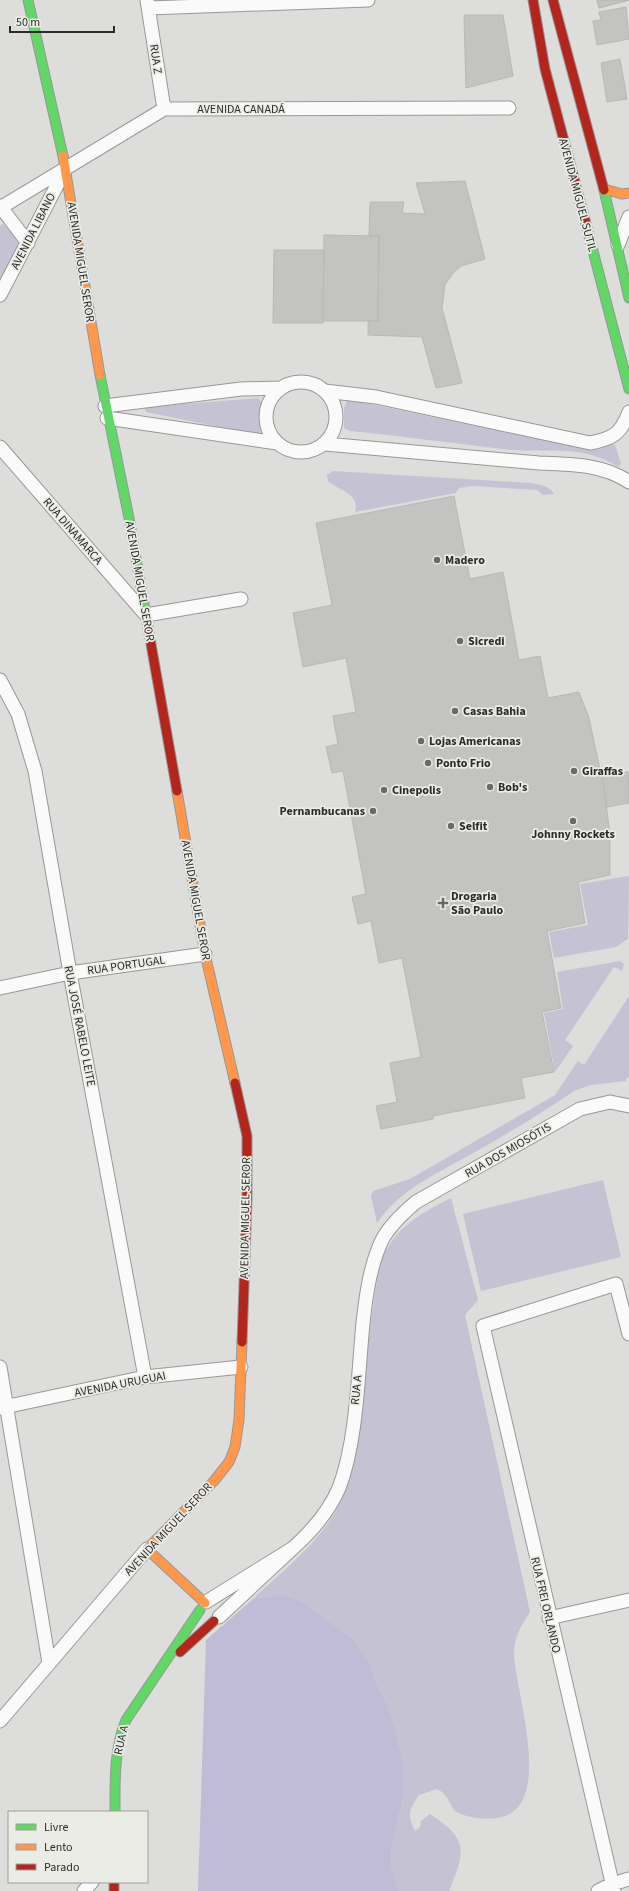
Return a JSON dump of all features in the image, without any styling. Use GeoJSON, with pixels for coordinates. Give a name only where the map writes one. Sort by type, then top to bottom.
{"type":"FeatureCollection","features":[{"type":"Feature","properties":{"kind":"main road","name":"AVENIDA MIGUEL SEROR"},"geometry":{"type":"LineString","coordinates":[[28,0],[66,168],[106,412],[129,518],[205,954],[247,1136],[247,1199],[239,1420],[235,1447],[228,1462],[214,1481],[147,1549]]}},
{"type":"Feature","properties":{"kind":"main road","name":"AVENIDA MIGUEL SUTIL"},"geometry":{"type":"LineString","coordinates":[[533,0],[545,69],[629,389]]}},
{"type":"Feature","properties":{"kind":"main road"},"geometry":{"type":"LineString","coordinates":[[553,0],[604,189],[629,298]]}},
{"type":"Feature","properties":{"kind":"main road"},"geometry":{"type":"LineString","coordinates":[[604,189],[622,194],[629,192]]}},
{"type":"Feature","properties":{"kind":"main road"},"geometry":{"type":"LineString","coordinates":[[147,1549],[204,1605],[216,1604],[220,1610],[216,1619],[205,1621],[201,1616],[204,1605]]}},
{"type":"Feature","properties":{"kind":"main road","name":"RUA A"},"geometry":{"type":"LineString","coordinates":[[115,1811],[115,1775],[118,1746],[123,1726],[129,1713],[204,1605]]}},
{"type":"Feature","properties":{"kind":"main road","name":"RUA A"},"geometry":{"type":"LineString","coordinates":[[155,1677],[216,1619]]}},
{"type":"Feature","properties":{"kind":"street"},"geometry":{"type":"LineString","coordinates":[[148,4],[368,0]]}},
{"type":"Feature","properties":{"kind":"street","name":"RUA Z"},"geometry":{"type":"LineString","coordinates":[[148,4],[164,109]]}},
{"type":"Feature","properties":{"kind":"street","name":"AVENIDA CANADÁ"},"geometry":{"type":"LineString","coordinates":[[164,109],[509,108]]}},
{"type":"Feature","properties":{"kind":"street"},"geometry":{"type":"LineString","coordinates":[[28,243],[0,207],[164,109]]}},
{"type":"Feature","properties":{"kind":"street","name":"AVENIDA LIBANO"},"geometry":{"type":"LineString","coordinates":[[0,294],[66,168]]}},
{"type":"Feature","properties":{"kind":"street"},"geometry":{"type":"LineString","coordinates":[[618,245],[629,217]]}},
{"type":"Feature","properties":{"kind":"street"},"geometry":{"type":"LineString","coordinates":[[303,382],[315,384],[325,391],[332,399],[336,410],[336,421],[334,431],[325,444],[309,452],[299,453],[291,451],[277,443],[106,412],[241,389],[281,388],[292,383],[303,382]]}},
{"type":"Feature","properties":{"kind":"street"},"geometry":{"type":"LineString","coordinates":[[277,443],[271,435],[267,425],[266,415],[268,405],[281,388]]}},
{"type":"Feature","properties":{"kind":"street"},"geometry":{"type":"LineString","coordinates":[[325,391],[376,397],[590,443],[608,439],[614,435],[620,430],[629,412]]}},
{"type":"Feature","properties":{"kind":"street"},"geometry":{"type":"LineString","coordinates":[[325,444],[539,463],[574,464],[597,468],[621,477],[629,482]]}},
{"type":"Feature","properties":{"kind":"street","name":"RUA DINAMARCA"},"geometry":{"type":"LineString","coordinates":[[0,447],[146,615]]}},
{"type":"Feature","properties":{"kind":"street"},"geometry":{"type":"LineString","coordinates":[[146,615],[241,599]]}},
{"type":"Feature","properties":{"kind":"street","name":"RUA JOSÉ RABELO LEITE"},"geometry":{"type":"LineString","coordinates":[[0,680],[18,714],[35,770],[70,973],[145,1377]]}},
{"type":"Feature","properties":{"kind":"street","name":"RUA PORTUGAL"},"geometry":{"type":"LineString","coordinates":[[0,988],[70,973],[205,954]]}},
{"type":"Feature","properties":{"kind":"street","name":"RUA DOS MIOSÓTIS"},"geometry":{"type":"LineString","coordinates":[[396,1220],[416,1202],[580,1109],[610,1102],[629,1106]]}},
{"type":"Feature","properties":{"kind":"street","name":"RUA A"},"geometry":{"type":"LineString","coordinates":[[216,1619],[310,1531],[332,1502],[343,1473],[352,1433],[370,1279],[380,1245],[396,1220]]}},
{"type":"Feature","properties":{"kind":"street","name":"RUA FREI ORLANDO"},"geometry":{"type":"LineString","coordinates":[[613,1887],[549,1618],[483,1326],[616,1284],[629,1334]]}},
{"type":"Feature","properties":{"kind":"street"},"geometry":{"type":"LineString","coordinates":[[0,1367],[4,1407],[49,1663]]}},
{"type":"Feature","properties":{"kind":"street","name":"AVENIDA URUGUAI"},"geometry":{"type":"LineString","coordinates":[[4,1407],[145,1377],[241,1367]]}},
{"type":"Feature","properties":{"kind":"street","name":"RUA A"},"geometry":{"type":"LineString","coordinates":[[204,1605],[293,1548]]}},
{"type":"Feature","properties":{"kind":"street","name":"AVENIDA MIGUEL SEROR"},"geometry":{"type":"LineString","coordinates":[[0,1721],[147,1549]]}},
{"type":"Feature","properties":{"kind":"street"},"geometry":{"type":"LineString","coordinates":[[549,1618],[629,1600]]}},
{"type":"Feature","properties":{"kind":"street"},"geometry":{"type":"LineString","coordinates":[[598,1891],[613,1887],[629,1879]]}},
{"type":"Feature","properties":{"kind":"street"},"geometry":{"type":"LineString","coordinates":[[84,1891],[91,1883]]}},
{"type":"Feature","properties":{"kind":"shaded area"},"geometry":{"type":"Polygon","coordinates":[[[3,224],[23,244],[0,286],[0,226],[3,224]]]}},
{"type":"Feature","properties":{"kind":"shaded area"},"geometry":{"type":"Polygon","coordinates":[[[258,398],[262,403],[262,410],[260,433],[258,435],[146,412],[145,407],[258,398]]]}},
{"type":"Feature","properties":{"kind":"shaded area"},"geometry":{"type":"Polygon","coordinates":[[[351,400],[591,450],[613,444],[615,445],[621,464],[618,467],[590,455],[576,452],[502,449],[350,431],[344,428],[344,408],[347,401],[351,400]]]}},
{"type":"Feature","properties":{"kind":"shaded area"},"geometry":{"type":"Polygon","coordinates":[[[333,471],[531,483],[550,489],[554,494],[543,495],[537,490],[473,486],[459,488],[456,493],[355,512],[356,505],[351,496],[328,481],[327,475],[333,471]]]}},
{"type":"Feature","properties":{"kind":"shaded area"},"geometry":{"type":"Polygon","coordinates":[[[629,876],[628,939],[616,947],[554,958],[549,932],[588,925],[580,884],[629,876]]]}},
{"type":"Feature","properties":{"kind":"shaded area"},"geometry":{"type":"Polygon","coordinates":[[[620,961],[624,964],[622,971],[614,967],[565,1040],[573,1046],[555,1072],[544,1013],[563,1009],[557,972],[620,961]]]}},
{"type":"Feature","properties":{"kind":"shaded area"},"geometry":{"type":"Polygon","coordinates":[[[629,996],[629,1076],[625,1081],[591,1085],[574,1091],[488,1145],[422,1182],[397,1200],[377,1223],[371,1196],[373,1191],[410,1179],[555,1095],[578,1061],[584,1065],[629,996]]]}},
{"type":"Feature","properties":{"kind":"shaded area"},"geometry":{"type":"Polygon","coordinates":[[[603,1180],[621,1257],[481,1291],[463,1214],[603,1180]]]}},
{"type":"Feature","properties":{"kind":"shaded area"},"geometry":{"type":"Polygon","coordinates":[[[451,1198],[478,1300],[465,1315],[530,1612],[519,1632],[514,1648],[516,1672],[525,1720],[529,1773],[525,1794],[515,1810],[497,1818],[479,1818],[457,1812],[443,1793],[437,1789],[419,1795],[410,1812],[415,1831],[420,1827],[421,1821],[430,1814],[442,1823],[451,1831],[460,1846],[459,1865],[449,1891],[399,1891],[391,1866],[391,1851],[404,1794],[403,1764],[398,1738],[387,1704],[376,1682],[369,1661],[354,1640],[280,1594],[253,1599],[288,1567],[322,1532],[341,1502],[350,1476],[375,1292],[381,1261],[393,1239],[401,1230],[419,1216],[451,1198]]]}},
{"type":"Feature","properties":{"kind":"shaded area"},"geometry":{"type":"Polygon","coordinates":[[[280,1594],[301,1602],[354,1640],[369,1661],[376,1682],[387,1704],[398,1738],[403,1764],[404,1794],[391,1851],[391,1866],[399,1891],[198,1891],[206,1640],[253,1599],[280,1594]]]}},
{"type":"Feature","properties":{"kind":"building"},"geometry":{"type":"Polygon","coordinates":[[[597,0],[629,0],[599,8],[597,0]]]}},
{"type":"Feature","properties":{"kind":"building"},"geometry":{"type":"Polygon","coordinates":[[[597,0],[629,0],[599,8],[597,0]]]}},
{"type":"Feature","properties":{"kind":"building"},"geometry":{"type":"Polygon","coordinates":[[[626,7],[629,39],[597,45],[593,21],[601,20],[599,12],[626,7]]]}},
{"type":"Feature","properties":{"kind":"building"},"geometry":{"type":"Polygon","coordinates":[[[464,15],[503,15],[513,76],[466,88],[464,15]]]}},
{"type":"Feature","properties":{"kind":"building"},"geometry":{"type":"Polygon","coordinates":[[[620,59],[627,99],[607,102],[601,63],[620,59]]]}},
{"type":"Feature","properties":{"kind":"building"},"geometry":{"type":"Polygon","coordinates":[[[465,181],[485,259],[461,266],[453,273],[445,285],[442,308],[462,383],[436,388],[422,337],[368,335],[368,321],[378,321],[379,236],[369,236],[370,202],[404,202],[402,213],[425,214],[416,183],[465,181]]]}},
{"type":"Feature","properties":{"kind":"building"},"geometry":{"type":"Polygon","coordinates":[[[324,235],[379,236],[378,321],[323,321],[324,235]]]}},
{"type":"Feature","properties":{"kind":"building"},"geometry":{"type":"Polygon","coordinates":[[[274,250],[324,250],[323,323],[273,323],[274,250]]]}},
{"type":"Feature","properties":{"kind":"building"},"geometry":{"type":"Polygon","coordinates":[[[454,496],[470,579],[503,572],[519,660],[540,656],[548,698],[579,692],[589,718],[604,788],[610,835],[610,875],[578,882],[585,923],[547,931],[561,1008],[542,1012],[554,1072],[521,1078],[525,1098],[433,1116],[433,1119],[381,1129],[376,1106],[397,1102],[390,1063],[421,1057],[402,958],[379,963],[371,921],[358,924],[352,897],[366,894],[343,771],[332,773],[326,747],[338,744],[333,716],[356,712],[346,658],[303,667],[293,613],[332,605],[316,523],[454,496]]]}},
{"type":"Feature","properties":{"kind":"building"},"geometry":{"type":"Polygon","coordinates":[[[628,772],[629,803],[607,807],[602,776],[628,772]]]}},
{"type":"Feature","properties":{"kind":"traffic: fast"},"geometry":{"type":"LineString","coordinates":[[28,0],[63,156]]}},
{"type":"Feature","properties":{"kind":"traffic: fast"},"geometry":{"type":"LineString","coordinates":[[604,190],[629,298]]}},
{"type":"Feature","properties":{"kind":"traffic: fast"},"geometry":{"type":"LineString","coordinates":[[586,224],[629,389]]}},
{"type":"Feature","properties":{"kind":"traffic: fast"},"geometry":{"type":"LineString","coordinates":[[100,375],[129,518],[146,616]]}},
{"type":"Feature","properties":{"kind":"traffic: fast"},"geometry":{"type":"LineString","coordinates":[[115,1811],[117,1754],[126,1720],[200,1610]]}},
{"type":"Feature","properties":{"kind":"traffic: slow"},"geometry":{"type":"LineString","coordinates":[[63,156],[100,375]]}},
{"type":"Feature","properties":{"kind":"traffic: slow"},"geometry":{"type":"LineString","coordinates":[[604,189],[622,194],[629,193]]}},
{"type":"Feature","properties":{"kind":"traffic: slow"},"geometry":{"type":"LineString","coordinates":[[177,791],[205,954],[235,1083]]}},
{"type":"Feature","properties":{"kind":"traffic: slow"},"geometry":{"type":"LineString","coordinates":[[205,1603],[147,1549],[214,1481],[229,1462],[235,1447],[239,1420],[242,1342]]}},
{"type":"Feature","properties":{"kind":"traffic: jam"},"geometry":{"type":"LineString","coordinates":[[533,0],[545,69],[586,224]]}},
{"type":"Feature","properties":{"kind":"traffic: jam"},"geometry":{"type":"LineString","coordinates":[[553,0],[604,190]]}},
{"type":"Feature","properties":{"kind":"traffic: jam"},"geometry":{"type":"LineString","coordinates":[[146,616],[177,791]]}},
{"type":"Feature","properties":{"kind":"traffic: jam"},"geometry":{"type":"LineString","coordinates":[[235,1083],[247,1136],[247,1199],[242,1342]]}},
{"type":"Feature","properties":{"kind":"traffic: jam"},"geometry":{"type":"LineString","coordinates":[[180,1652],[214,1621]]}},
{"type":"Feature","properties":{"kind":"traffic: jam"},"geometry":{"type":"LineString","coordinates":[[114,1883],[114,1891]]}},
{"type":"Feature","properties":{"kind":"place","name":"Madero"},"geometry":{"type":"Point","coordinates":[437,560]}},
{"type":"Feature","properties":{"kind":"place","name":"Sicredi"},"geometry":{"type":"Point","coordinates":[460,641]}},
{"type":"Feature","properties":{"kind":"place","name":"Casas Bahia"},"geometry":{"type":"Point","coordinates":[455,711]}},
{"type":"Feature","properties":{"kind":"place","name":"Lojas Americanas"},"geometry":{"type":"Point","coordinates":[421,741]}},
{"type":"Feature","properties":{"kind":"place","name":"Ponto Frio"},"geometry":{"type":"Point","coordinates":[428,763]}},
{"type":"Feature","properties":{"kind":"place","name":"Giraffas"},"geometry":{"type":"Point","coordinates":[574,771]}},
{"type":"Feature","properties":{"kind":"place","name":"Bob's"},"geometry":{"type":"Point","coordinates":[490,787]}},
{"type":"Feature","properties":{"kind":"place","name":"Cinepolis"},"geometry":{"type":"Point","coordinates":[384,790]}},
{"type":"Feature","properties":{"kind":"place","name":"Pernambucanas"},"geometry":{"type":"Point","coordinates":[373,811]}},
{"type":"Feature","properties":{"kind":"place","name":"Johnny Rockets"},"geometry":{"type":"Point","coordinates":[573,821]}},
{"type":"Feature","properties":{"kind":"place","name":"Selfit"},"geometry":{"type":"Point","coordinates":[451,826]}},
{"type":"Feature","properties":{"kind":"place","name":"Drogaria São Paulo"},"geometry":{"type":"Point","coordinates":[443,903]}}]}
